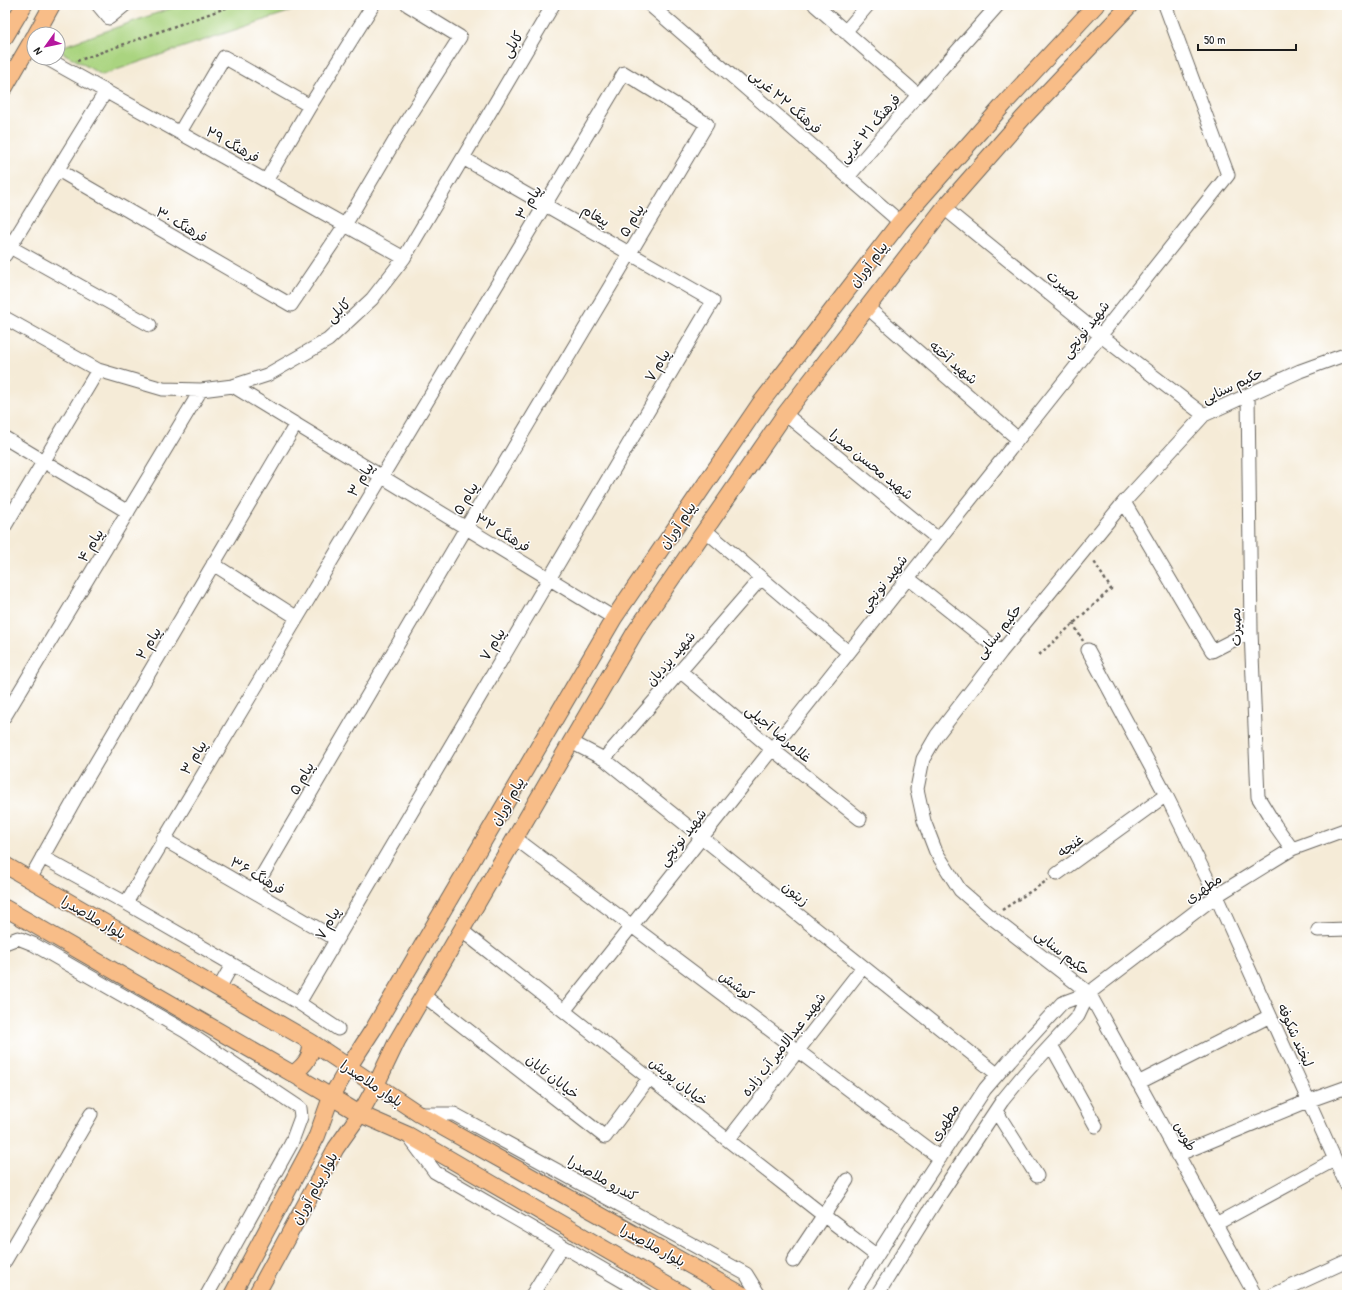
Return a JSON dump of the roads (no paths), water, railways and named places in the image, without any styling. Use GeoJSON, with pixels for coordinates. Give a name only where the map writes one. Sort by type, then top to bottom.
{"type":"FeatureCollection","features":[{"type":"Feature","properties":{"kind":"main road"},"geometry":{"type":"LineString","coordinates":[[5,37],[24,5]]}},
{"type":"Feature","properties":{"kind":"main road"},"geometry":{"type":"LineString","coordinates":[[42,26],[52,5]]}},
{"type":"Feature","properties":{"kind":"main road","name":"پیام آوران"},"geometry":{"type":"LineString","coordinates":[[331,1098],[348,1068],[374,1028],[614,618],[759,405],[900,222],[1005,103],[1096,5]]}},
{"type":"Feature","properties":{"kind":"main road","name":"پیام آوران"},"geometry":{"type":"LineString","coordinates":[[376,1085],[397,1040],[635,632],[785,414],[944,208],[1023,118],[1130,5]]}},
{"type":"Feature","properties":{"kind":"main road"},"geometry":{"type":"LineString","coordinates":[[5,87],[26,54]]}},
{"type":"Feature","properties":{"kind":"main road"},"geometry":{"type":"LineString","coordinates":[[803,349],[824,365]]}},
{"type":"Feature","properties":{"kind":"main road","name":"بلوار ملاصدرا"},"geometry":{"type":"LineString","coordinates":[[5,865],[312,1042],[348,1068],[419,1114],[743,1295]]}},
{"type":"Feature","properties":{"kind":"main road","name":"بلوار ملاصدرا"},"geometry":{"type":"LineString","coordinates":[[5,908],[293,1074],[331,1098],[360,1114],[408,1135],[684,1295]]}},
{"type":"Feature","properties":{"kind":"main road"},"geometry":{"type":"LineString","coordinates":[[5,921],[10,919],[29,921]]}},
{"type":"Feature","properties":{"kind":"main road"},"geometry":{"type":"LineString","coordinates":[[374,1028],[375,1036],[381,1042],[390,1044],[397,1040]]}},
{"type":"Feature","properties":{"kind":"main road"},"geometry":{"type":"LineString","coordinates":[[293,1074],[307,1061],[312,1049],[312,1042]]}},
{"type":"Feature","properties":{"kind":"main road","name":"بلوار پیام آوران"},"geometry":{"type":"LineString","coordinates":[[256,1295],[336,1148],[360,1114],[376,1085]]}},
{"type":"Feature","properties":{"kind":"main road","name":"بلوار پیام آوران"},"geometry":{"type":"LineString","coordinates":[[232,1295],[317,1136],[331,1098]]}},
{"type":"Feature","properties":{"kind":"main road"},"geometry":{"type":"LineString","coordinates":[[408,1135],[404,1130],[403,1123],[406,1117],[412,1114],[419,1114]]}},
{"type":"Feature","properties":{"kind":"main road"},"geometry":{"type":"LineString","coordinates":[[317,1136],[328,1134],[336,1148]]}},
{"type":"Feature","properties":{"kind":"street"},"geometry":{"type":"LineString","coordinates":[[98,5],[109,18],[125,5]]}},
{"type":"Feature","properties":{"kind":"street"},"geometry":{"type":"LineString","coordinates":[[266,180],[373,5]]}},
{"type":"Feature","properties":{"kind":"street"},"geometry":{"type":"LineString","coordinates":[[345,225],[404,125],[460,37],[408,5]]}},
{"type":"Feature","properties":{"kind":"street","name":"کابلی"},"geometry":{"type":"LineString","coordinates":[[5,318],[98,370],[163,389],[201,390],[233,386],[267,375],[328,340],[372,299],[404,258],[554,5]]}},
{"type":"Feature","properties":{"kind":"street","name":"فرهنگ ۲۲ غربی"},"geometry":{"type":"LineString","coordinates":[[650,5],[900,222]]}},
{"type":"Feature","properties":{"kind":"street","name":"فرهنگ ۲۱ غربی"},"geometry":{"type":"LineString","coordinates":[[815,5],[918,95],[848,177]]}},
{"type":"Feature","properties":{"kind":"street"},"geometry":{"type":"LineString","coordinates":[[845,32],[868,5]]}},
{"type":"Feature","properties":{"kind":"street"},"geometry":{"type":"LineString","coordinates":[[918,95],[998,5]]}},
{"type":"Feature","properties":{"kind":"street","name":"شهید نونچی"},"geometry":{"type":"LineString","coordinates":[[564,1011],[1228,175],[1165,5]]}},
{"type":"Feature","properties":{"kind":"street"},"geometry":{"type":"LineString","coordinates":[[180,132],[224,57],[310,106]]}},
{"type":"Feature","properties":{"kind":"street","name":"فرهنگ ۲۹"},"geometry":{"type":"LineString","coordinates":[[62,66],[404,258]]}},
{"type":"Feature","properties":{"kind":"street","name":"پیام ۵"},"geometry":{"type":"LineString","coordinates":[[254,891],[466,528],[707,124],[624,73]]}},
{"type":"Feature","properties":{"kind":"street","name":"پیام ۳"},"geometry":{"type":"LineString","coordinates":[[126,903],[296,617],[624,73]]}},
{"type":"Feature","properties":{"kind":"street"},"geometry":{"type":"LineString","coordinates":[[106,91],[7,251],[150,325]]}},
{"type":"Feature","properties":{"kind":"street","name":"پیغام"},"geometry":{"type":"LineString","coordinates":[[463,158],[713,301]]}},
{"type":"Feature","properties":{"kind":"street","name":"فرهنگ ۳۰"},"geometry":{"type":"LineString","coordinates":[[58,170],[291,305],[345,225]]}},
{"type":"Feature","properties":{"kind":"street","name":"بصیرت"},"geometry":{"type":"LineString","coordinates":[[944,208],[1100,335],[1204,414]]}},
{"type":"Feature","properties":{"kind":"street","name":"پیام ۷"},"geometry":{"type":"LineString","coordinates":[[299,1003],[713,301]]}},
{"type":"Feature","properties":{"kind":"street","name":"شهید آخته"},"geometry":{"type":"LineString","coordinates":[[868,308],[1018,439]]}},
{"type":"Feature","properties":{"kind":"street","name":"حکیم سنایی"},"geometry":{"type":"LineString","coordinates":[[1089,993],[991,917],[960,890],[936,852],[924,821],[916,789],[923,759],[937,735],[1001,652],[1124,502],[1204,414],[1300,371],[1347,354]]}},
{"type":"Feature","properties":{"kind":"street"},"geometry":{"type":"LineString","coordinates":[[5,526],[98,370]]}},
{"type":"Feature","properties":{"kind":"street","name":"فرهنگ ۳۲"},"geometry":{"type":"LineString","coordinates":[[233,386],[614,618]]}},
{"type":"Feature","properties":{"kind":"street","name":"پیام ۴"},"geometry":{"type":"LineString","coordinates":[[5,716],[201,390]]}},
{"type":"Feature","properties":{"kind":"street","name":"بصیرت"},"geometry":{"type":"LineString","coordinates":[[1248,395],[1251,631],[1258,797],[1292,849]]}},
{"type":"Feature","properties":{"kind":"street","name":"شهید محسن صدرا"},"geometry":{"type":"LineString","coordinates":[[785,414],[938,539]]}},
{"type":"Feature","properties":{"kind":"street","name":"پیام ۲"},"geometry":{"type":"LineString","coordinates":[[30,879],[80,790],[296,424]]}},
{"type":"Feature","properties":{"kind":"street"},"geometry":{"type":"LineString","coordinates":[[5,438],[128,512]]}},
{"type":"Feature","properties":{"kind":"street"},"geometry":{"type":"LineString","coordinates":[[1124,502],[1212,651],[1251,631]]}},
{"type":"Feature","properties":{"kind":"street"},"geometry":{"type":"LineString","coordinates":[[705,530],[848,652]]}},
{"type":"Feature","properties":{"kind":"street"},"geometry":{"type":"LineString","coordinates":[[213,564],[296,617]]}},
{"type":"Feature","properties":{"kind":"street","name":"شهید یزدیان"},"geometry":{"type":"LineString","coordinates":[[604,760],[761,578]]}},
{"type":"Feature","properties":{"kind":"street"},"geometry":{"type":"LineString","coordinates":[[908,578],[1001,652]]}},
{"type":"Feature","properties":{"kind":"street","name":"لبخند شکوفه"},"geometry":{"type":"LineString","coordinates":[[1088,650],[1166,795],[1216,896],[1347,1186]]}},
{"type":"Feature","properties":{"kind":"street","name":"غلامرضا آجیلی"},"geometry":{"type":"LineString","coordinates":[[680,671],[772,749],[860,819]]}},
{"type":"Feature","properties":{"kind":"street","name":"زیتون"},"geometry":{"type":"LineString","coordinates":[[571,742],[604,760],[997,1074]]}},
{"type":"Feature","properties":{"kind":"street","name":"غنچه"},"geometry":{"type":"LineString","coordinates":[[1057,874],[1166,795]]}},
{"type":"Feature","properties":{"kind":"street","name":"مطهری"},"geometry":{"type":"LineString","coordinates":[[852,1295],[985,1090],[997,1074],[1062,1003],[1089,993],[1216,896],[1292,849],[1347,829]]}},
{"type":"Feature","properties":{"kind":"street","name":"کوشش"},"geometry":{"type":"LineString","coordinates":[[516,838],[940,1158]]}},
{"type":"Feature","properties":{"kind":"street","name":"فرهنگ ۳۶"},"geometry":{"type":"LineString","coordinates":[[163,839],[336,939]]}},
{"type":"Feature","properties":{"kind":"street"},"geometry":{"type":"LineString","coordinates":[[42,857],[232,964],[299,1003],[338,1029]]}},
{"type":"Feature","properties":{"kind":"street"},"geometry":{"type":"LineString","coordinates":[[1318,930],[1347,929]]}},
{"type":"Feature","properties":{"kind":"street","name":"خیابان پویش"},"geometry":{"type":"LineString","coordinates":[[461,930],[877,1256]]}},
{"type":"Feature","properties":{"kind":"street"},"geometry":{"type":"LineString","coordinates":[[5,943],[18,938],[33,944],[185,1032],[300,1108],[301,1117],[291,1144],[207,1295]]}},
{"type":"Feature","properties":{"kind":"street"},"geometry":{"type":"LineString","coordinates":[[219,988],[232,964]]}},
{"type":"Feature","properties":{"kind":"street","name":"شهید عبدالامیر آب زاده"},"geometry":{"type":"LineString","coordinates":[[728,1140],[863,967]]}},
{"type":"Feature","properties":{"kind":"street","name":"مطهری"},"geometry":{"type":"LineString","coordinates":[[876,1295],[933,1205],[996,1111],[1013,1087],[1078,1016],[1089,993]]}},
{"type":"Feature","properties":{"kind":"street","name":"طوس"},"geometry":{"type":"LineString","coordinates":[[1089,993],[1255,1295]]}},
{"type":"Feature","properties":{"kind":"street","name":"خیابان تابان"},"geometry":{"type":"LineString","coordinates":[[423,995],[605,1137],[649,1078]]}},
{"type":"Feature","properties":{"kind":"street"},"geometry":{"type":"LineString","coordinates":[[1138,1083],[1270,1016]]}},
{"type":"Feature","properties":{"kind":"street"},"geometry":{"type":"LineString","coordinates":[[185,1032],[226,1035]]}},
{"type":"Feature","properties":{"kind":"street"},"geometry":{"type":"LineString","coordinates":[[1051,1045],[1096,1126]]}},
{"type":"Feature","properties":{"kind":"street"},"geometry":{"type":"LineString","coordinates":[[1177,1155],[1308,1101],[1347,1087]]}},
{"type":"Feature","properties":{"kind":"street"},"geometry":{"type":"LineString","coordinates":[[996,1111],[1037,1176]]}},
{"type":"Feature","properties":{"kind":"street"},"geometry":{"type":"LineString","coordinates":[[5,1261],[91,1114]]}},
{"type":"Feature","properties":{"kind":"street","name":"کندرو ملاصدرا"},"geometry":{"type":"LineString","coordinates":[[419,1114],[454,1114],[746,1274],[759,1295]]}},
{"type":"Feature","properties":{"kind":"street"},"geometry":{"type":"LineString","coordinates":[[408,1135],[435,1172],[647,1295]]}},
{"type":"Feature","properties":{"kind":"street"},"geometry":{"type":"LineString","coordinates":[[1216,1224],[1334,1160]]}},
{"type":"Feature","properties":{"kind":"street"},"geometry":{"type":"LineString","coordinates":[[793,1260],[847,1180]]}},
{"type":"Feature","properties":{"kind":"street"},"geometry":{"type":"LineString","coordinates":[[532,1295],[562,1246]]}},
{"type":"Feature","properties":{"kind":"street"},"geometry":{"type":"LineString","coordinates":[[1273,1295],[1347,1262]]}}]}
